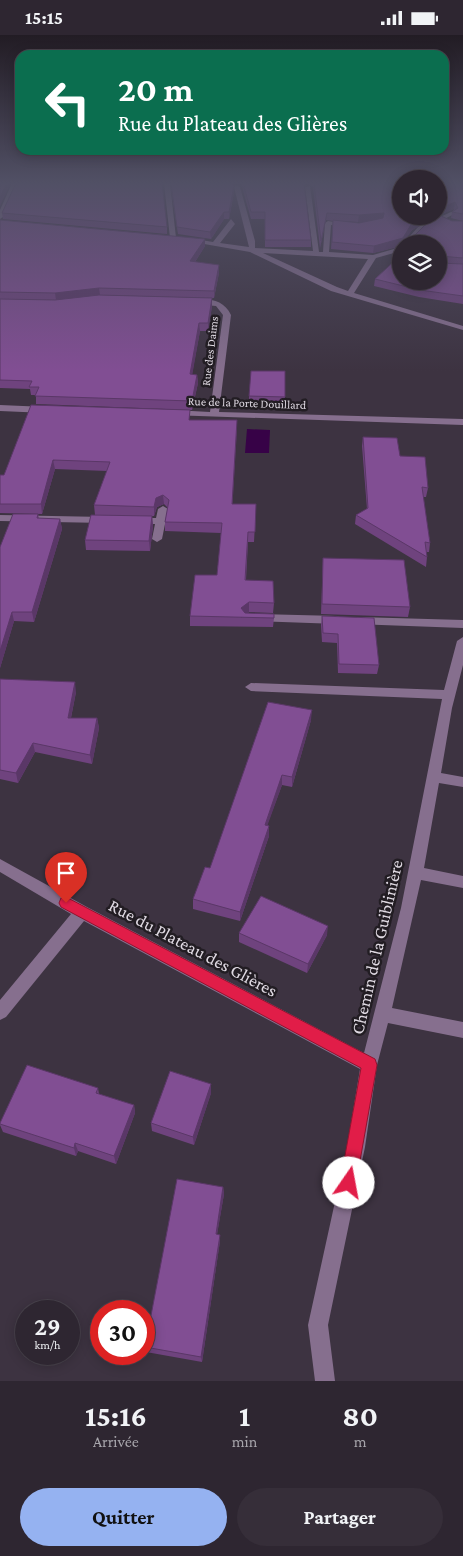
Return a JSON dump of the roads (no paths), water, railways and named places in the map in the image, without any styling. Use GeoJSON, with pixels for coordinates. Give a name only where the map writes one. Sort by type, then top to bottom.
{"type":"FeatureCollection","features":[{"type":"Feature","properties":{"kind":"street"},"geometry":{"type":"LineString","coordinates":[[230,246],[252,250],[316,252],[373,257],[392,253]]}},
{"type":"Feature","properties":{"kind":"street"},"geometry":{"type":"LineString","coordinates":[[252,246],[252,250]]}},
{"type":"Feature","properties":{"kind":"street"},"geometry":{"type":"LineString","coordinates":[[315,246],[316,252]]}},
{"type":"Feature","properties":{"kind":"street"},"geometry":{"type":"LineString","coordinates":[[326,246],[326,253]]}},
{"type":"Feature","properties":{"kind":"street"},"geometry":{"type":"LineString","coordinates":[[252,250],[334,289],[463,328]]}},
{"type":"Feature","properties":{"kind":"street"},"geometry":{"type":"LineString","coordinates":[[350,294],[373,257]]}},
{"type":"Feature","properties":{"kind":"street","name":"Rue des Daims"},"geometry":{"type":"LineString","coordinates":[[191,301],[215,303],[224,308],[227,315],[214,414]]}},
{"type":"Feature","properties":{"kind":"street"},"geometry":{"type":"LineString","coordinates":[[0,408],[58,410]]}},
{"type":"Feature","properties":{"kind":"street","name":"Rue de la Porte Douillard"},"geometry":{"type":"LineString","coordinates":[[165,413],[463,422]]}},
{"type":"Feature","properties":{"kind":"street"},"geometry":{"type":"LineString","coordinates":[[157,539],[163,509]]}},
{"type":"Feature","properties":{"kind":"street"},"geometry":{"type":"LineString","coordinates":[[0,518],[160,521]]}},
{"type":"Feature","properties":{"kind":"street"},"geometry":{"type":"LineString","coordinates":[[249,618],[463,624]]}},
{"type":"Feature","properties":{"kind":"street","name":"Chemin de la Guiblinière"},"geometry":{"type":"LineString","coordinates":[[325,1381],[318,1325],[356,1147],[369,1065],[409,908],[450,695],[463,645]]}},
{"type":"Feature","properties":{"kind":"street"},"geometry":{"type":"LineString","coordinates":[[250,687],[450,695]]}},
{"type":"Feature","properties":{"kind":"street"},"geometry":{"type":"LineString","coordinates":[[434,777],[463,782]]}},
{"type":"Feature","properties":{"kind":"street","name":"Rue du Plateau des Glières"},"geometry":{"type":"LineString","coordinates":[[0,865],[82,912],[369,1065]]}},
{"type":"Feature","properties":{"kind":"street"},"geometry":{"type":"LineString","coordinates":[[415,873],[463,882]]}},
{"type":"Feature","properties":{"kind":"street"},"geometry":{"type":"LineString","coordinates":[[0,1012],[82,912]]}},
{"type":"Feature","properties":{"kind":"street"},"geometry":{"type":"LineString","coordinates":[[382,1014],[463,1029]]}}]}
